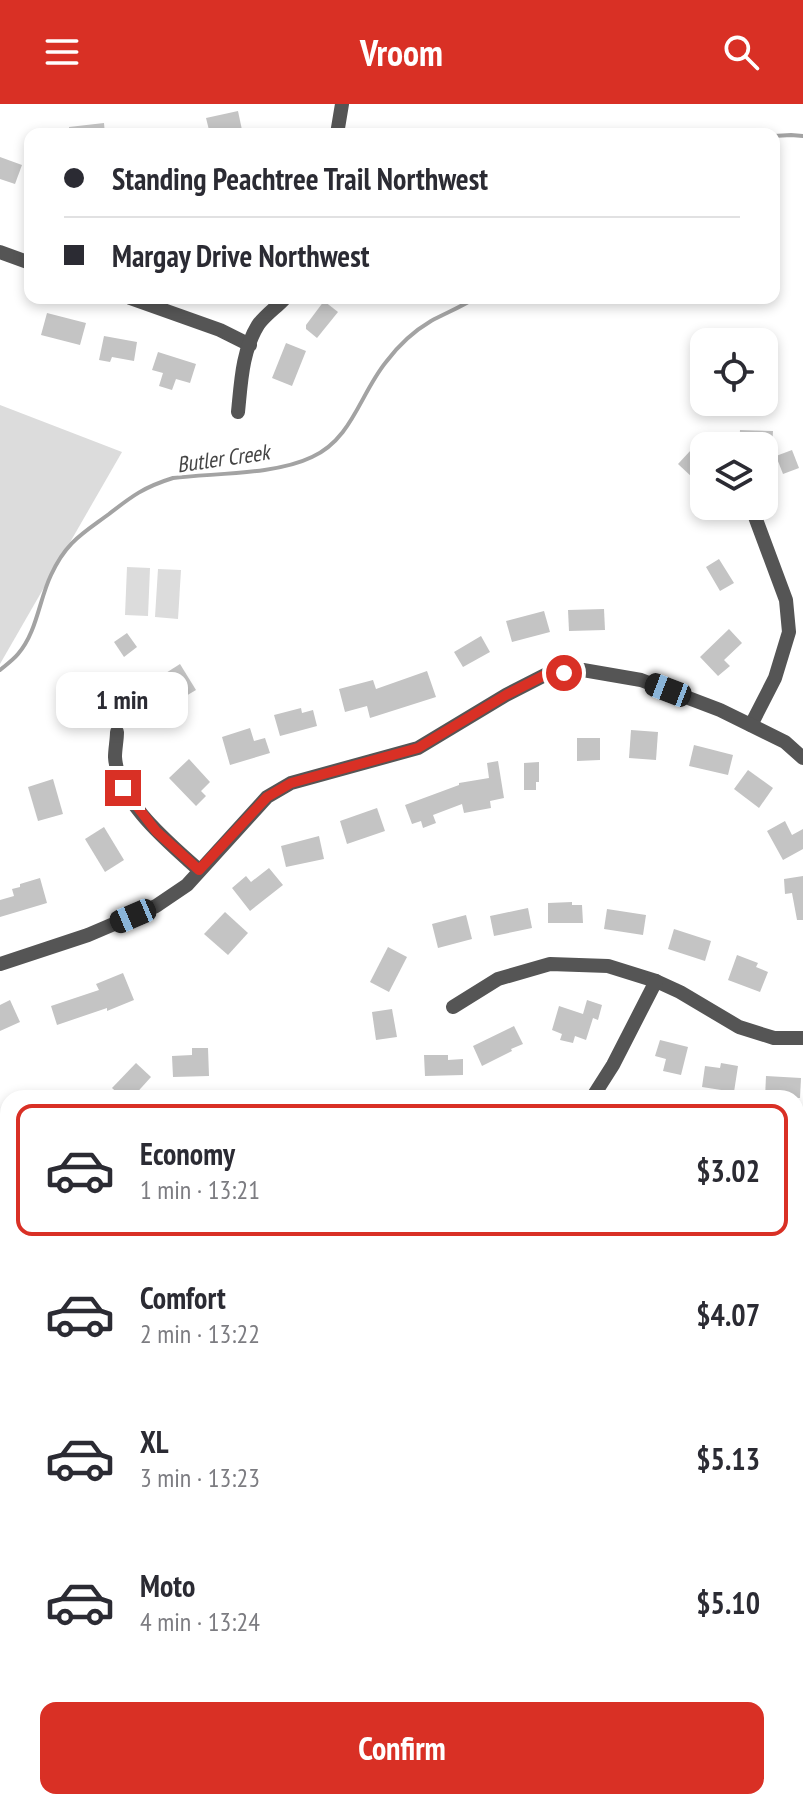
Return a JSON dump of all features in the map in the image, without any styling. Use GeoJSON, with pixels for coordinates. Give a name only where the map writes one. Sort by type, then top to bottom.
{"type":"FeatureCollection","features":[{"type":"Feature","properties":{"kind":"street"},"geometry":{"type":"LineString","coordinates":[[338,128],[342,104]]}},
{"type":"Feature","properties":{"kind":"street"},"geometry":{"type":"LineString","coordinates":[[0,252],[24,261]]}},
{"type":"Feature","properties":{"kind":"street"},"geometry":{"type":"LineString","coordinates":[[147,304],[220,330],[250,345]]}},
{"type":"Feature","properties":{"kind":"street"},"geometry":{"type":"LineString","coordinates":[[238,412],[243,361],[259,325],[279,304]]}},
{"type":"Feature","properties":{"kind":"street"},"geometry":{"type":"LineString","coordinates":[[751,725],[775,678],[789,632],[786,600],[756,520]]}},
{"type":"Feature","properties":{"kind":"street"},"geometry":{"type":"LineString","coordinates":[[0,964],[88,935],[156,906],[187,885],[267,797],[291,783],[418,748],[545,675],[583,670],[641,680],[720,710],[785,742],[803,758]]}},
{"type":"Feature","properties":{"kind":"street"},"geometry":{"type":"LineString","coordinates":[[117,732],[115,758],[123,788],[156,831],[199,870]]}},
{"type":"Feature","properties":{"kind":"street"},"geometry":{"type":"LineString","coordinates":[[453,1007],[498,979],[550,964],[608,966],[680,992],[739,1027],[774,1038],[803,1038]]}},
{"type":"Feature","properties":{"kind":"street"},"geometry":{"type":"LineString","coordinates":[[597,1090],[656,981]]}},
{"type":"Feature","properties":{"kind":"shaded area"},"geometry":{"type":"Polygon","coordinates":[[[0,405],[122,452],[0,664],[0,405]]]}},
{"type":"Feature","properties":{"kind":"shaded area"},"geometry":{"type":"Polygon","coordinates":[[[127,567],[150,568],[148,616],[125,615],[127,567]]]}},
{"type":"Feature","properties":{"kind":"shaded area"},"geometry":{"type":"Polygon","coordinates":[[[158,569],[181,570],[178,619],[155,617],[158,569]]]}},
{"type":"Feature","properties":{"kind":"building"},"geometry":{"type":"Polygon","coordinates":[[[238,111],[242,128],[208,128],[206,118],[238,111]]]}},
{"type":"Feature","properties":{"kind":"building"},"geometry":{"type":"Polygon","coordinates":[[[104,123],[104,128],[69,128],[104,123]]]}},
{"type":"Feature","properties":{"kind":"building"},"geometry":{"type":"Polygon","coordinates":[[[0,157],[22,165],[15,184],[0,179],[0,157]]]}},
{"type":"Feature","properties":{"kind":"building"},"geometry":{"type":"Polygon","coordinates":[[[322,304],[328,304],[338,312],[317,338],[306,329],[322,304]]]}},
{"type":"Feature","properties":{"kind":"building"},"geometry":{"type":"Polygon","coordinates":[[[47,313],[86,323],[80,345],[41,335],[47,313]]]}},
{"type":"Feature","properties":{"kind":"building"},"geometry":{"type":"Polygon","coordinates":[[[104,336],[137,342],[134,361],[112,357],[110,362],[99,360],[104,336]]]}},
{"type":"Feature","properties":{"kind":"building"},"geometry":{"type":"Polygon","coordinates":[[[286,343],[306,351],[292,386],[272,378],[286,343]]]}},
{"type":"Feature","properties":{"kind":"building"},"geometry":{"type":"Polygon","coordinates":[[[158,352],[196,364],[190,383],[176,379],[172,390],[159,386],[163,373],[152,370],[158,352]]]}},
{"type":"Feature","properties":{"kind":"building"},"geometry":{"type":"Polygon","coordinates":[[[740,430],[773,431],[773,432],[740,430]]]}},
{"type":"Feature","properties":{"kind":"building"},"geometry":{"type":"Polygon","coordinates":[[[792,450],[799,468],[783,474],[778,455],[792,450]]]}},
{"type":"Feature","properties":{"kind":"building"},"geometry":{"type":"Polygon","coordinates":[[[690,451],[690,475],[678,464],[690,451]]]}},
{"type":"Feature","properties":{"kind":"building"},"geometry":{"type":"Polygon","coordinates":[[[719,559],[734,583],[720,591],[706,567],[719,559]]]}},
{"type":"Feature","properties":{"kind":"building"},"geometry":{"type":"Polygon","coordinates":[[[604,609],[605,630],[569,631],[568,610],[604,609]]]}},
{"type":"Feature","properties":{"kind":"building"},"geometry":{"type":"Polygon","coordinates":[[[544,611],[550,632],[512,642],[506,621],[544,611]]]}},
{"type":"Feature","properties":{"kind":"building"},"geometry":{"type":"Polygon","coordinates":[[[729,629],[742,643],[724,660],[730,666],[718,676],[700,657],[729,629]]]}},
{"type":"Feature","properties":{"kind":"building"},"geometry":{"type":"Polygon","coordinates":[[[127,633],[137,647],[124,657],[114,642],[127,633]]]}},
{"type":"Feature","properties":{"kind":"building"},"geometry":{"type":"Polygon","coordinates":[[[481,636],[490,652],[463,667],[454,652],[481,636]]]}},
{"type":"Feature","properties":{"kind":"building"},"geometry":{"type":"Polygon","coordinates":[[[180,664],[196,690],[174,703],[158,678],[180,664]]]}},
{"type":"Feature","properties":{"kind":"building"},"geometry":{"type":"Polygon","coordinates":[[[427,671],[436,697],[370,718],[367,706],[345,712],[339,689],[373,680],[376,689],[427,671]]]}},
{"type":"Feature","properties":{"kind":"building"},"geometry":{"type":"Polygon","coordinates":[[[301,708],[302,713],[313,710],[317,726],[280,736],[274,715],[301,708]]]}},
{"type":"Feature","properties":{"kind":"building"},"geometry":{"type":"Polygon","coordinates":[[[250,728],[254,741],[265,738],[270,753],[230,765],[222,737],[250,728]]]}},
{"type":"Feature","properties":{"kind":"building"},"geometry":{"type":"Polygon","coordinates":[[[631,730],[658,732],[656,760],[629,758],[631,730]]]}},
{"type":"Feature","properties":{"kind":"building"},"geometry":{"type":"Polygon","coordinates":[[[577,738],[600,738],[600,760],[577,761],[577,738]]]}},
{"type":"Feature","properties":{"kind":"building"},"geometry":{"type":"Polygon","coordinates":[[[694,745],[733,755],[728,775],[689,766],[694,745]]]}},
{"type":"Feature","properties":{"kind":"building"},"geometry":{"type":"Polygon","coordinates":[[[189,759],[210,782],[201,791],[206,796],[196,806],[169,778],[189,759]]]}},
{"type":"Feature","properties":{"kind":"building"},"geometry":{"type":"Polygon","coordinates":[[[498,761],[504,798],[490,801],[491,808],[464,813],[462,804],[433,815],[436,823],[423,828],[421,821],[412,824],[405,805],[459,783],[489,778],[487,763],[498,761]]]}},
{"type":"Feature","properties":{"kind":"building"},"geometry":{"type":"Polygon","coordinates":[[[539,762],[536,790],[524,790],[524,763],[539,762]]]}},
{"type":"Feature","properties":{"kind":"building"},"geometry":{"type":"Polygon","coordinates":[[[748,770],[773,788],[759,808],[734,789],[748,770]]]}},
{"type":"Feature","properties":{"kind":"building"},"geometry":{"type":"Polygon","coordinates":[[[53,779],[63,814],[38,821],[28,787],[53,779]]]}},
{"type":"Feature","properties":{"kind":"building"},"geometry":{"type":"Polygon","coordinates":[[[377,808],[385,831],[347,844],[340,821],[377,808]]]}},
{"type":"Feature","properties":{"kind":"building"},"geometry":{"type":"Polygon","coordinates":[[[785,821],[792,835],[803,829],[803,849],[783,860],[767,831],[785,821]]]}},
{"type":"Feature","properties":{"kind":"building"},"geometry":{"type":"Polygon","coordinates":[[[104,827],[124,860],[105,872],[85,839],[104,827]]]}},
{"type":"Feature","properties":{"kind":"building"},"geometry":{"type":"Polygon","coordinates":[[[319,836],[324,859],[286,867],[281,846],[319,836]]]}},
{"type":"Feature","properties":{"kind":"building"},"geometry":{"type":"Polygon","coordinates":[[[269,868],[283,885],[250,911],[232,888],[246,876],[251,882],[269,868]]]}},
{"type":"Feature","properties":{"kind":"building"},"geometry":{"type":"Polygon","coordinates":[[[803,876],[803,920],[797,920],[792,893],[785,894],[784,879],[803,876]]]}},
{"type":"Feature","properties":{"kind":"building"},"geometry":{"type":"Polygon","coordinates":[[[40,878],[47,903],[0,917],[0,900],[14,896],[12,889],[20,887],[20,884],[40,878]]]}},
{"type":"Feature","properties":{"kind":"building"},"geometry":{"type":"Polygon","coordinates":[[[572,902],[572,905],[582,905],[583,923],[548,923],[548,903],[572,902]]]}},
{"type":"Feature","properties":{"kind":"building"},"geometry":{"type":"Polygon","coordinates":[[[528,908],[532,928],[494,936],[490,916],[528,908]]]}},
{"type":"Feature","properties":{"kind":"building"},"geometry":{"type":"Polygon","coordinates":[[[607,909],[646,915],[643,935],[604,929],[607,909]]]}},
{"type":"Feature","properties":{"kind":"building"},"geometry":{"type":"Polygon","coordinates":[[[225,912],[248,933],[228,955],[204,934],[225,912]]]}},
{"type":"Feature","properties":{"kind":"building"},"geometry":{"type":"Polygon","coordinates":[[[466,915],[472,939],[438,948],[432,924],[466,915]]]}},
{"type":"Feature","properties":{"kind":"building"},"geometry":{"type":"Polygon","coordinates":[[[674,929],[711,941],[705,961],[668,949],[674,929]]]}},
{"type":"Feature","properties":{"kind":"building"},"geometry":{"type":"Polygon","coordinates":[[[388,947],[407,957],[389,992],[370,982],[388,947]]]}},
{"type":"Feature","properties":{"kind":"building"},"geometry":{"type":"Polygon","coordinates":[[[737,955],[758,963],[756,967],[768,972],[760,992],[728,980],[737,955]]]}},
{"type":"Feature","properties":{"kind":"building"},"geometry":{"type":"Polygon","coordinates":[[[123,973],[134,1000],[57,1025],[51,1006],[99,990],[96,984],[123,973]]]}},
{"type":"Feature","properties":{"kind":"building"},"geometry":{"type":"Polygon","coordinates":[[[10,1000],[20,1022],[0,1031],[0,1005],[10,1000]]]}},
{"type":"Feature","properties":{"kind":"building"},"geometry":{"type":"Polygon","coordinates":[[[587,1000],[602,1005],[598,1020],[593,1018],[586,1040],[575,1036],[573,1043],[560,1040],[562,1034],[552,1030],[559,1006],[583,1014],[587,1000]]]}},
{"type":"Feature","properties":{"kind":"building"},"geometry":{"type":"Polygon","coordinates":[[[392,1009],[397,1037],[376,1040],[372,1012],[392,1009]]]}},
{"type":"Feature","properties":{"kind":"building"},"geometry":{"type":"Polygon","coordinates":[[[514,1026],[523,1044],[482,1066],[473,1046],[514,1026]]]}},
{"type":"Feature","properties":{"kind":"building"},"geometry":{"type":"Polygon","coordinates":[[[660,1040],[688,1047],[681,1075],[663,1071],[666,1059],[655,1056],[660,1040]]]}},
{"type":"Feature","properties":{"kind":"building"},"geometry":{"type":"Polygon","coordinates":[[[192,1048],[208,1048],[209,1076],[173,1077],[172,1056],[192,1055],[192,1048]]]}},
{"type":"Feature","properties":{"kind":"building"},"geometry":{"type":"Polygon","coordinates":[[[424,1055],[448,1055],[448,1060],[463,1059],[463,1075],[425,1076],[424,1055]]]}},
{"type":"Feature","properties":{"kind":"building"},"geometry":{"type":"Polygon","coordinates":[[[136,1063],[151,1077],[139,1090],[112,1088],[136,1063]]]}},
{"type":"Feature","properties":{"kind":"building"},"geometry":{"type":"Polygon","coordinates":[[[721,1063],[738,1066],[734,1090],[702,1087],[705,1066],[720,1068],[721,1063]]]}},
{"type":"Feature","properties":{"kind":"building"},"geometry":{"type":"Polygon","coordinates":[[[766,1076],[801,1078],[800,1090],[765,1090],[766,1076]]]}},
{"type":"Feature","properties":{"kind":"waterway","name":"Butler Creek"},"geometry":{"type":"LineString","coordinates":[[780,136],[803,136]]}},
{"type":"Feature","properties":{"kind":"waterway","name":"Butler Creek"},"geometry":{"type":"LineString","coordinates":[[0,670],[24,645],[57,564],[83,533],[132,497],[163,481],[280,467],[297,463],[326,449],[346,427],[377,375],[401,345],[425,325],[464,304]]}},
{"type":"Feature","properties":{"kind":"route"},"geometry":{"type":"LineString","coordinates":[[123,788],[156,831],[199,870],[267,797],[291,783],[418,748],[506,695],[545,675],[564,673]]}}]}
